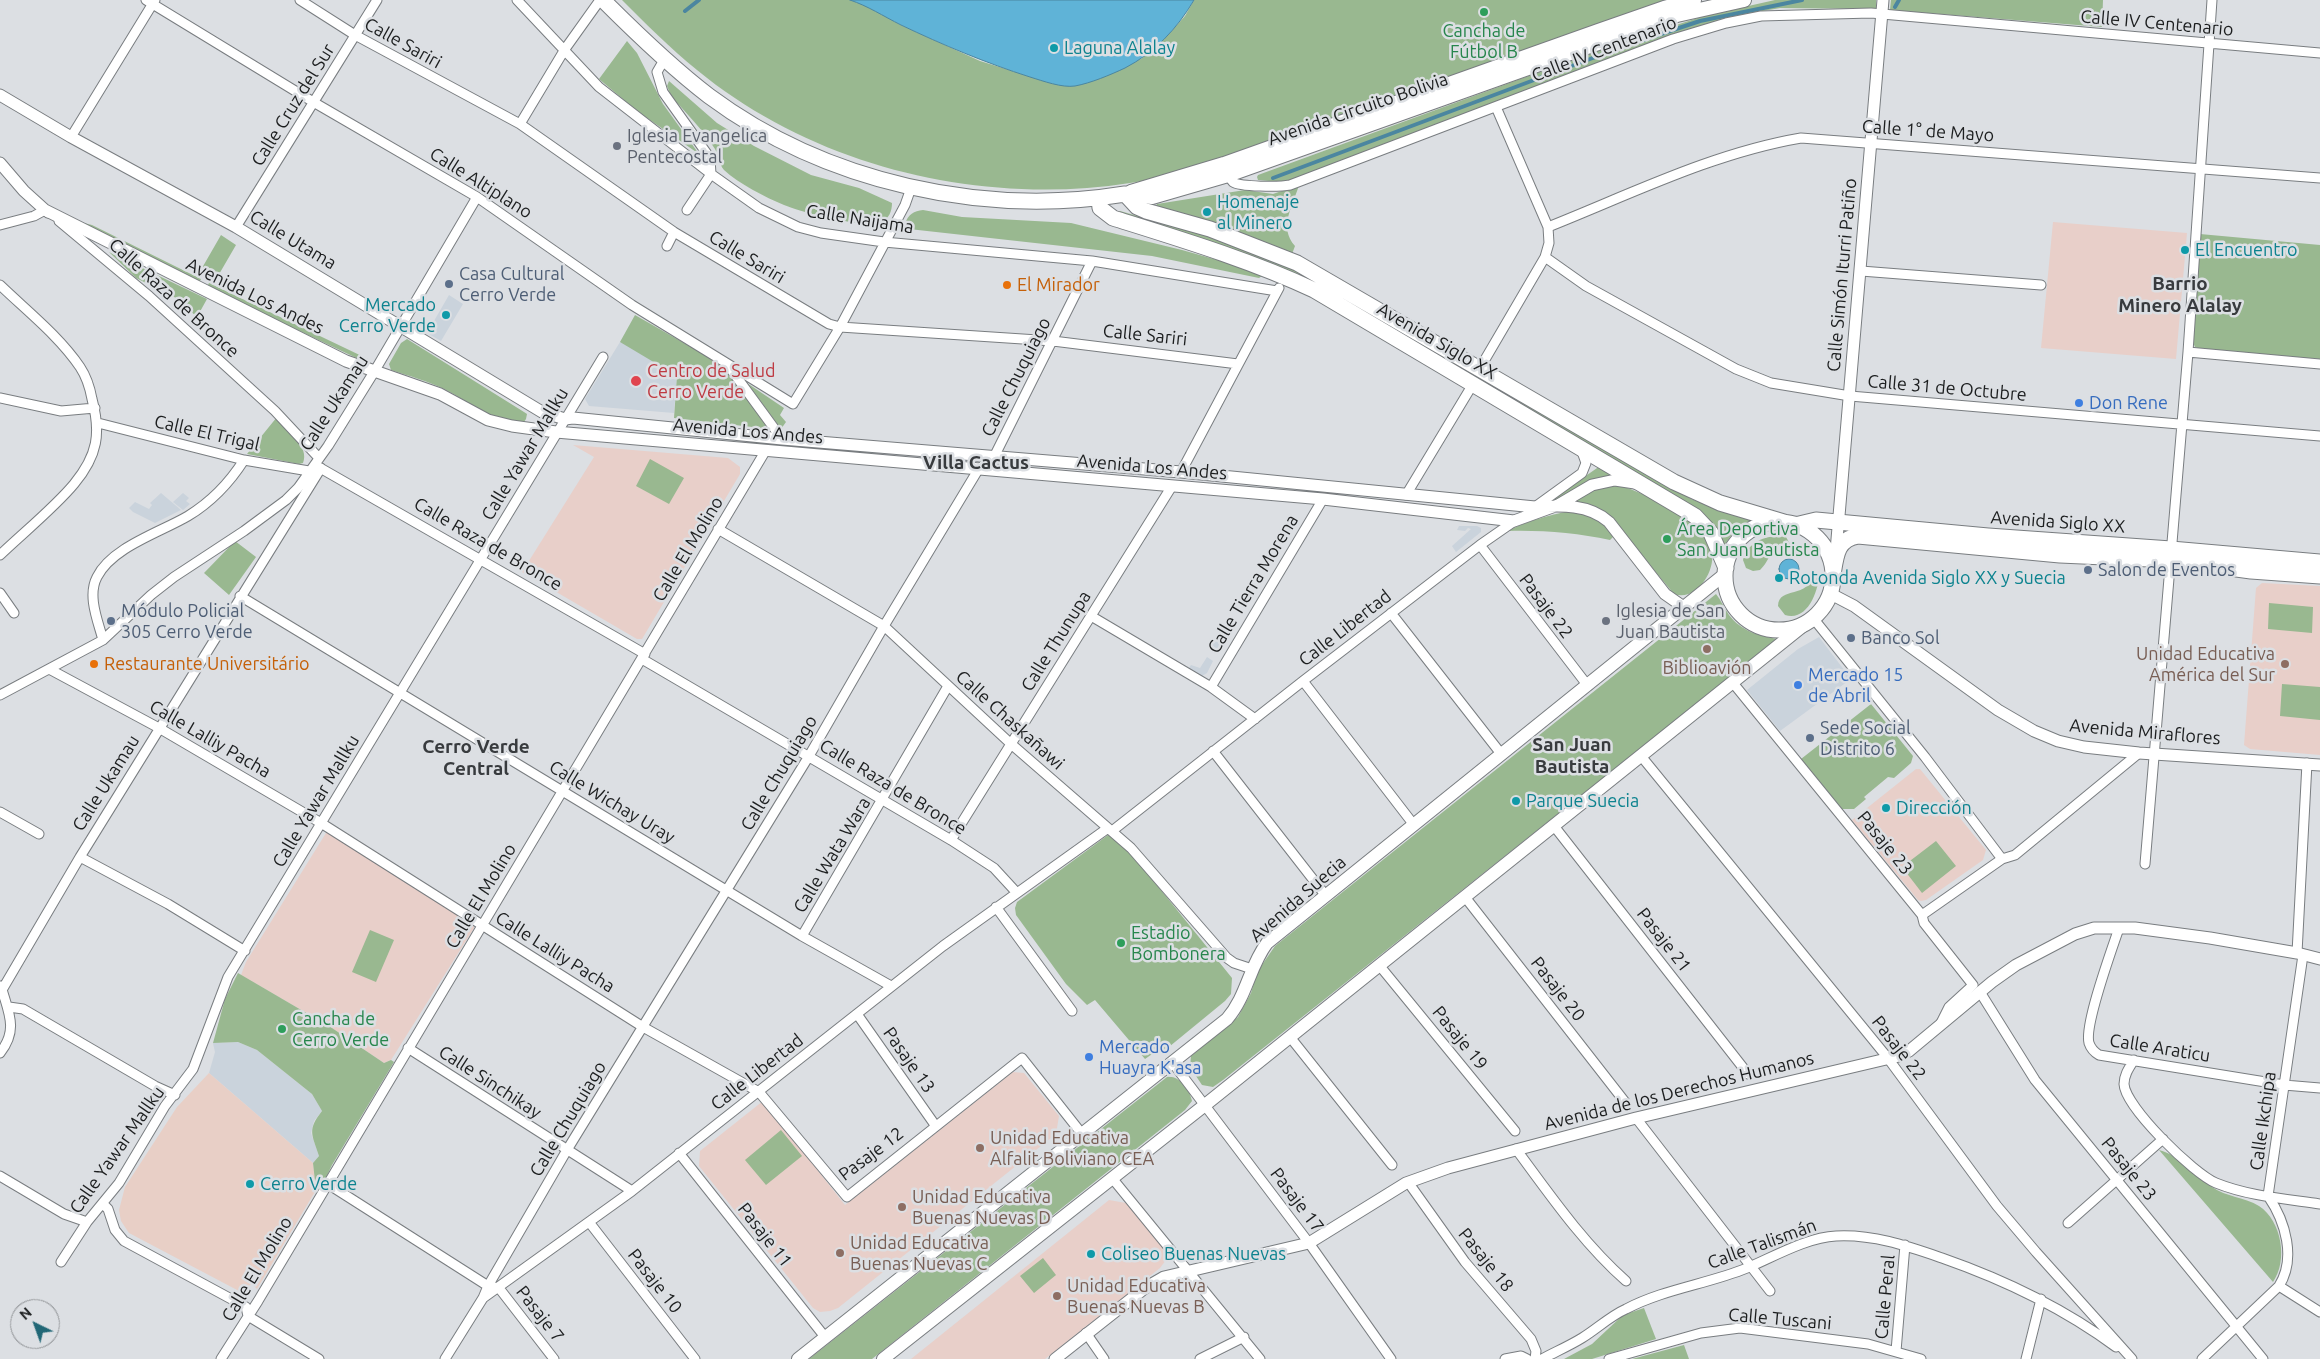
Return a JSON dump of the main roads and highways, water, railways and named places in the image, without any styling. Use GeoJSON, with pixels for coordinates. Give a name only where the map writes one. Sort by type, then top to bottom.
{"type":"FeatureCollection","features":[{"type":"Feature","properties":{"kind":"highway","name":"Avenida Circuito Bolivia"},"geometry":{"type":"LineString","coordinates":[[602,0],[664,60],[710,97],[752,124],[800,151],[862,174],[912,188],[1010,201],[1099,198],[1125,194]]}},
{"type":"Feature","properties":{"kind":"highway","name":"Avenida Siglo XX"},"geometry":{"type":"LineString","coordinates":[[1125,194],[1137,207],[1146,211],[1210,229],[1297,262],[1701,496],[1791,524],[1816,520],[2171,554],[2320,562]]}},
{"type":"Feature","properties":{"kind":"highway","name":"Avenida Siglo XX"},"geometry":{"type":"LineString","coordinates":[[1099,198],[1100,208],[1112,218],[1285,277],[1314,290],[1646,486],[1695,516],[1704,524],[1711,533],[1726,571]]}},
{"type":"Feature","properties":{"kind":"highway"},"geometry":{"type":"LineString","coordinates":[[1791,524],[1808,531],[1822,544],[1830,558],[1833,574],[1831,594],[1827,602],[1811,619],[1798,626],[1783,630],[1766,629],[1751,622],[1734,606],[1727,591],[1726,571],[1736,544],[1748,532],[1763,525],[1791,524]]}},
{"type":"Feature","properties":{"kind":"highway","name":"Avenida Siglo XX"},"geometry":{"type":"LineString","coordinates":[[1833,574],[1836,553],[1847,539],[1858,536],[2060,555],[2171,554],[2251,571],[2320,576]]}},
{"type":"Feature","properties":{"kind":"main road","name":"Avenida Circuito Bolivia"},"geometry":{"type":"LineString","coordinates":[[1125,194],[1152,197],[1598,30],[1694,0]]}},
{"type":"Feature","properties":{"kind":"main road","name":"Avenida Circuito Bolivia"},"geometry":{"type":"LineString","coordinates":[[1226,169],[1677,15],[1744,0]]}},
{"type":"Feature","properties":{"kind":"main road","name":"Avenida Suecia"},"geometry":{"type":"LineString","coordinates":[[798,1359],[1234,1011],[1245,990],[1257,957],[1268,943],[1685,608],[1726,571]]}},
{"type":"Feature","properties":{"kind":"main road"},"geometry":{"type":"LineString","coordinates":[[883,1359],[1204,1106],[1734,683],[1811,619]]}},
{"type":"Feature","properties":{"kind":"water","name":"Laguna Alalay"},"geometry":{"type":"Polygon","coordinates":[[[850,0],[1194,0],[1180,21],[1164,39],[1136,62],[1107,76],[1087,83],[1070,86],[1047,82],[981,60],[949,47],[850,0]]]}},
{"type":"Feature","properties":{"kind":"water"},"geometry":{"type":"Polygon","coordinates":[[[1789,559],[1796,562],[1799,569],[1796,576],[1789,579],[1782,576],[1779,569],[1782,562],[1789,559]]]}},
{"type":"Feature","properties":{"kind":"waterway"},"geometry":{"type":"LineString","coordinates":[[685,11],[699,0]]}},
{"type":"Feature","properties":{"kind":"waterway"},"geometry":{"type":"LineString","coordinates":[[1273,178],[1622,47],[1700,21],[1802,0]]}},
{"type":"Feature","properties":{"kind":"waterway"},"geometry":{"type":"LineString","coordinates":[[1895,7],[1899,0]]}},
{"type":"Feature","properties":{"kind":"place","name":"Cancha de Fútbol B"},"geometry":{"type":"Point","coordinates":[1484,12]}},
{"type":"Feature","properties":{"kind":"place","name":"Laguna Alalay"},"geometry":{"type":"Point","coordinates":[1054,48]}},
{"type":"Feature","properties":{"kind":"place","name":"Iglesia Evangelica Pentecostal"},"geometry":{"type":"Point","coordinates":[617,146]}},
{"type":"Feature","properties":{"kind":"place","name":"Homenaje al Minero"},"geometry":{"type":"Point","coordinates":[1207,212]}},
{"type":"Feature","properties":{"kind":"place","name":"El Encuentro"},"geometry":{"type":"Point","coordinates":[2185,250]}},
{"type":"Feature","properties":{"kind":"place","name":"Casa Cultural Cerro Verde"},"geometry":{"type":"Point","coordinates":[449,284]}},
{"type":"Feature","properties":{"kind":"place","name":"El Mirador"},"geometry":{"type":"Point","coordinates":[1007,285]}},
{"type":"Feature","properties":{"kind":"place","name":"Mercado Cerro Verde"},"geometry":{"type":"Point","coordinates":[446,315]}},
{"type":"Feature","properties":{"kind":"place","name":"Centro de Salud Cerro Verde"},"geometry":{"type":"Point","coordinates":[636,381]}},
{"type":"Feature","properties":{"kind":"place","name":"Don Rene"},"geometry":{"type":"Point","coordinates":[2079,403]}},
{"type":"Feature","properties":{"kind":"place","name":"Área Deportiva San Juan Bautista"},"geometry":{"type":"Point","coordinates":[1667,539]}},
{"type":"Feature","properties":{"kind":"place","name":"Salon de Eventos"},"geometry":{"type":"Point","coordinates":[2088,570]}},
{"type":"Feature","properties":{"kind":"place","name":"Rotonda Avenida Siglo XX y Suecia"},"geometry":{"type":"Point","coordinates":[1779,578]}},
{"type":"Feature","properties":{"kind":"place","name":"Módulo Policial 305 Cerro Verde"},"geometry":{"type":"Point","coordinates":[111,621]}},
{"type":"Feature","properties":{"kind":"place","name":"Iglesia de San Juan Bautista"},"geometry":{"type":"Point","coordinates":[1606,621]}},
{"type":"Feature","properties":{"kind":"place","name":"Banco Sol"},"geometry":{"type":"Point","coordinates":[1851,638]}},
{"type":"Feature","properties":{"kind":"place","name":"Biblioavión"},"geometry":{"type":"Point","coordinates":[1707,649]}},
{"type":"Feature","properties":{"kind":"place","name":"Restaurante Universitário"},"geometry":{"type":"Point","coordinates":[94,664]}},
{"type":"Feature","properties":{"kind":"place","name":"Unidad Educativa América del Sur"},"geometry":{"type":"Point","coordinates":[2285,664]}},
{"type":"Feature","properties":{"kind":"place","name":"Mercado 15 de Abril"},"geometry":{"type":"Point","coordinates":[1798,685]}},
{"type":"Feature","properties":{"kind":"place","name":"Sede Social Distrito 6"},"geometry":{"type":"Point","coordinates":[1810,738]}},
{"type":"Feature","properties":{"kind":"place","name":"Parque Suecia"},"geometry":{"type":"Point","coordinates":[1516,801]}},
{"type":"Feature","properties":{"kind":"place","name":"Dirección"},"geometry":{"type":"Point","coordinates":[1886,808]}},
{"type":"Feature","properties":{"kind":"place","name":"Estadio Bombonera"},"geometry":{"type":"Point","coordinates":[1121,943]}},
{"type":"Feature","properties":{"kind":"place","name":"Cancha de Cerro Verde"},"geometry":{"type":"Point","coordinates":[282,1029]}},
{"type":"Feature","properties":{"kind":"place","name":"Mercado Huayra K'asa"},"geometry":{"type":"Point","coordinates":[1089,1057]}},
{"type":"Feature","properties":{"kind":"place","name":"Unidad Educativa Alfalit Boliviano CEA"},"geometry":{"type":"Point","coordinates":[980,1148]}},
{"type":"Feature","properties":{"kind":"place","name":"Cerro Verde"},"geometry":{"type":"Point","coordinates":[250,1184]}},
{"type":"Feature","properties":{"kind":"place","name":"Unidad Educativa Buenas Nuevas D"},"geometry":{"type":"Point","coordinates":[902,1207]}},
{"type":"Feature","properties":{"kind":"place","name":"Unidad Educativa Buenas Nuevas C"},"geometry":{"type":"Point","coordinates":[840,1253]}},
{"type":"Feature","properties":{"kind":"place","name":"Coliseo Buenas Nuevas"},"geometry":{"type":"Point","coordinates":[1091,1254]}},
{"type":"Feature","properties":{"kind":"place","name":"Unidad Educativa Buenas Nuevas B"},"geometry":{"type":"Point","coordinates":[1057,1296]}},
{"type":"Feature","properties":{"kind":"district","name":"Barrio Minero Alalay"},"geometry":{"type":"Point","coordinates":[2180,295]}},
{"type":"Feature","properties":{"kind":"district","name":"Villa Cactus"},"geometry":{"type":"Point","coordinates":[976,463]}},
{"type":"Feature","properties":{"kind":"district","name":"San Juan Bautista"},"geometry":{"type":"Point","coordinates":[1572,756]}},
{"type":"Feature","properties":{"kind":"district","name":"Cerro Verde Central"},"geometry":{"type":"Point","coordinates":[476,758]}}]}
